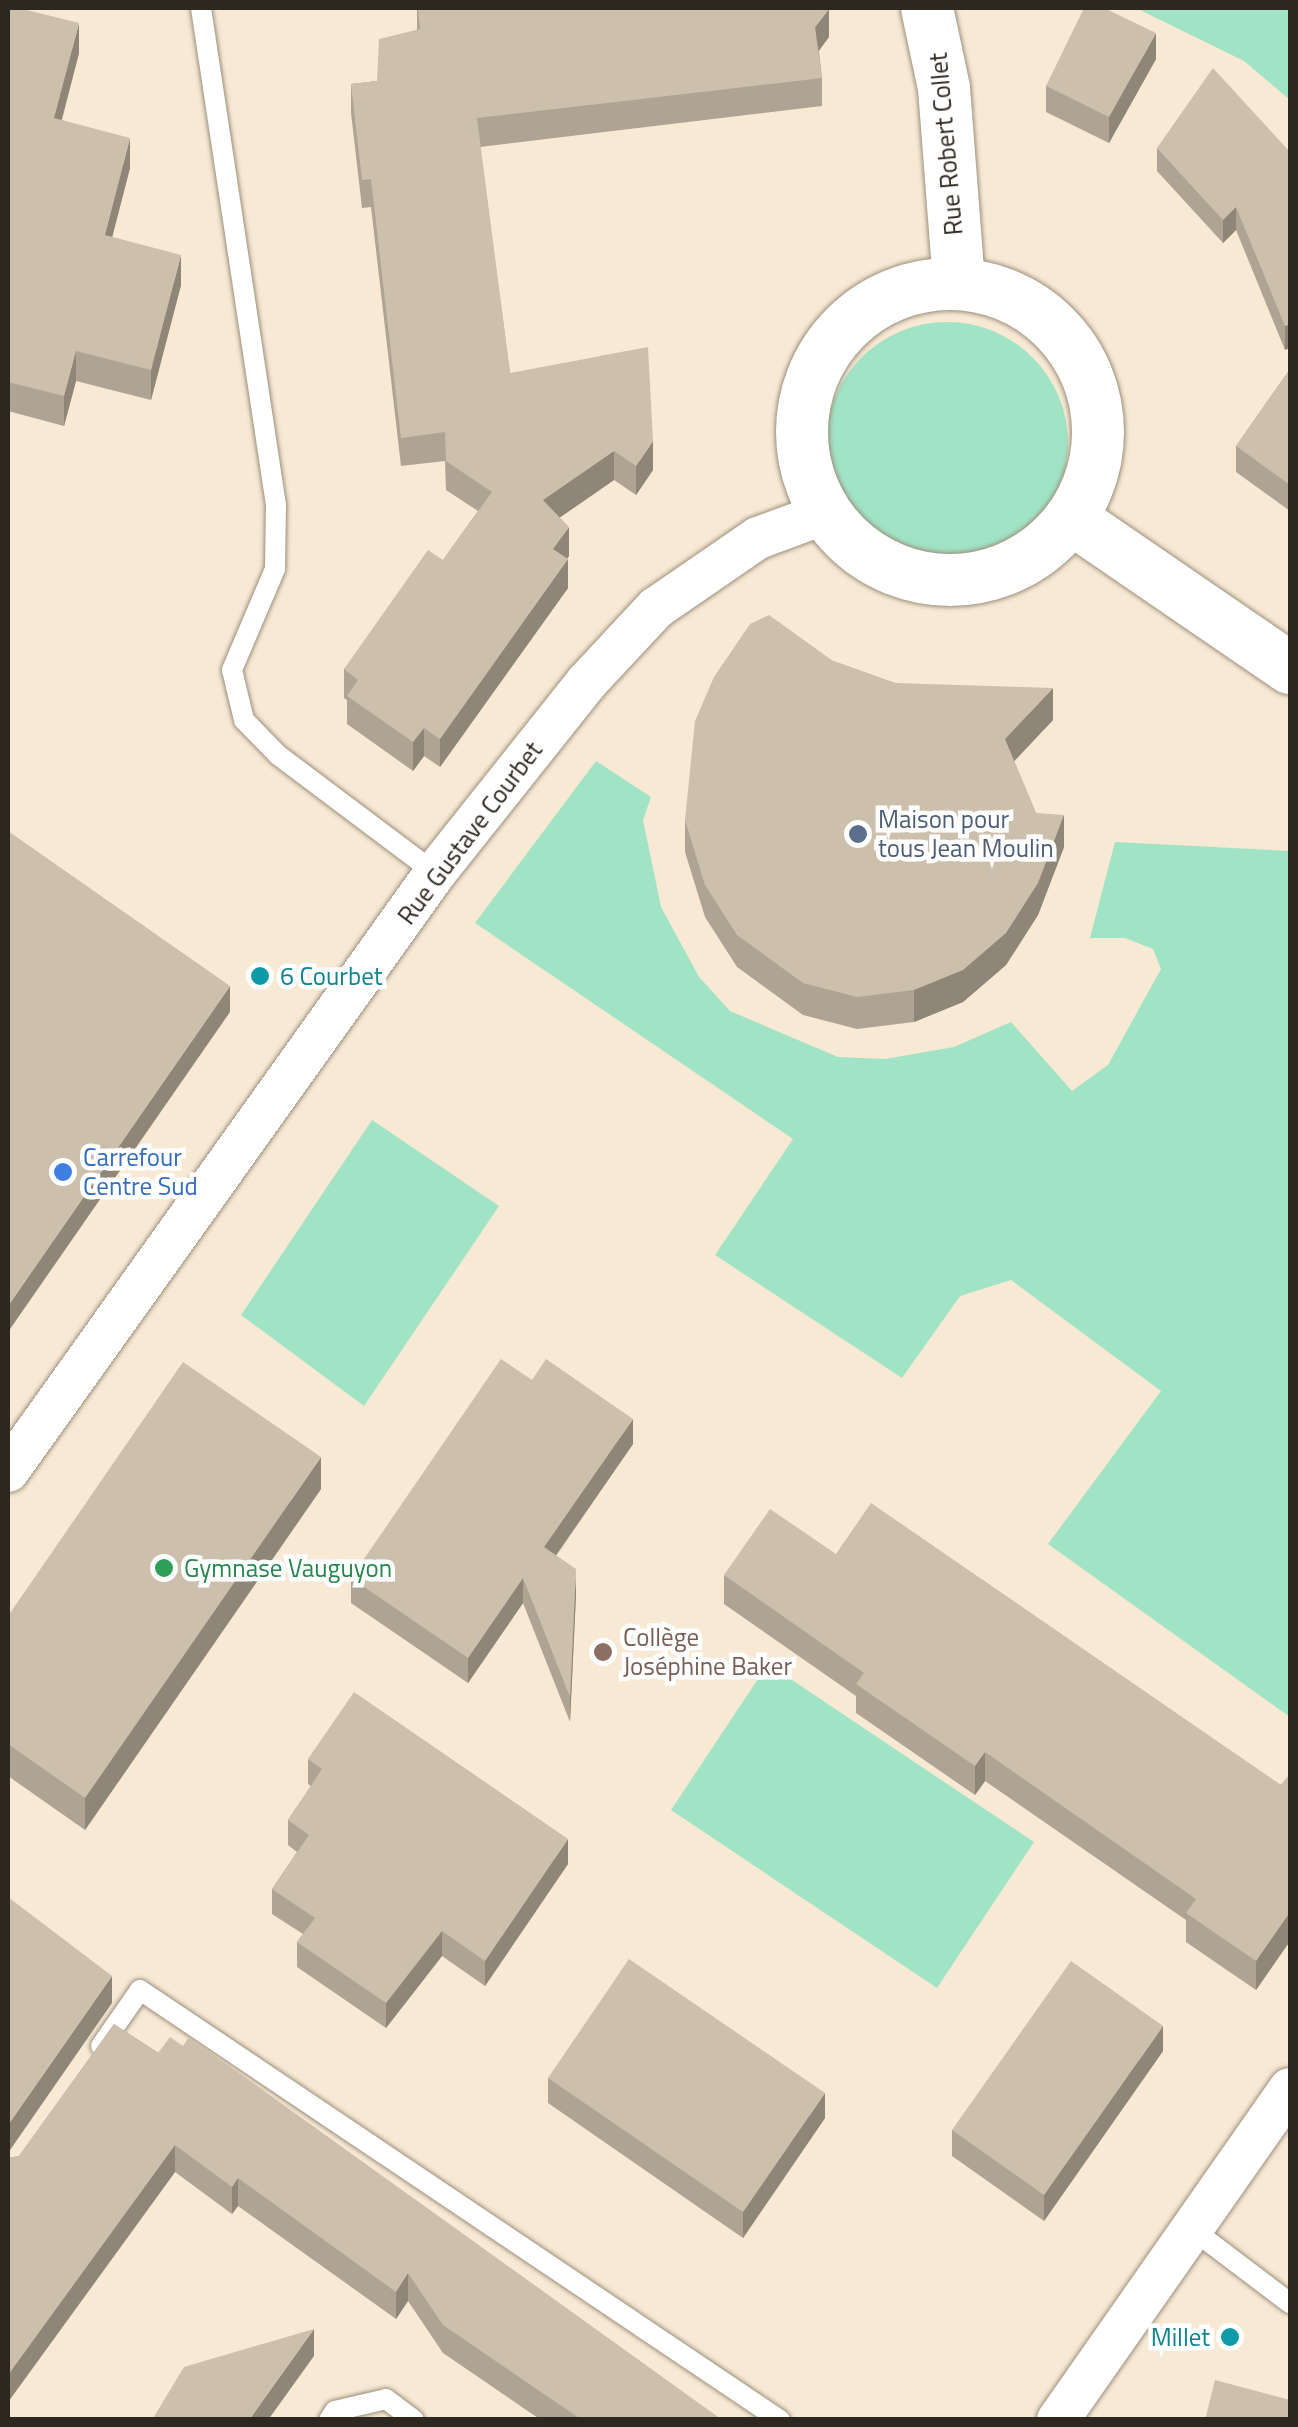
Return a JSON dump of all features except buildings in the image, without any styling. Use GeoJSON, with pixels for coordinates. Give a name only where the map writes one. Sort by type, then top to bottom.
{"type":"FeatureCollection","features":[{"type":"Feature","properties":{"kind":"street","name":"Rue Robert Collet"},"geometry":{"type":"LineString","coordinates":[[927,8],[944,88],[958,282]]}},
{"type":"Feature","properties":{"kind":"street"},"geometry":{"type":"LineString","coordinates":[[958,282],[1016,298],[1058,328],[1088,374],[1100,424],[1097,457],[1072,519],[1010,568],[972,579],[935,580],[896,571],[861,550],[826,512],[811,483],[802,437],[806,395],[822,355],[875,303],[904,290],[958,282]]}},
{"type":"Feature","properties":{"kind":"street","name":"Rue Gustave Courbet"},"geometry":{"type":"LineString","coordinates":[[8,1471],[435,874],[586,683],[656,608],[758,538],[826,512]]}},
{"type":"Feature","properties":{"kind":"street"},"geometry":{"type":"LineString","coordinates":[[1072,519],[1290,668]]}},
{"type":"Feature","properties":{"kind":"street"},"geometry":{"type":"LineString","coordinates":[[1058,2420],[1290,2089]]}},
{"type":"Feature","properties":{"kind":"lane"},"geometry":{"type":"LineString","coordinates":[[201,8],[276,506],[275,568],[232,670],[244,720],[278,755],[435,874]]}},
{"type":"Feature","properties":{"kind":"lane"},"geometry":{"type":"LineString","coordinates":[[85,2068],[140,1990],[780,2420]]}},
{"type":"Feature","properties":{"kind":"lane"},"geometry":{"type":"LineString","coordinates":[[1192,2229],[1290,2303]]}},
{"type":"Feature","properties":{"kind":"lane"},"geometry":{"type":"LineString","coordinates":[[328,2420],[335,2411],[386,2398],[414,2420]]}},
{"type":"Feature","properties":{"kind":"green space"},"geometry":{"type":"Polygon","coordinates":[[[1136,8],[1290,8],[1290,100],[1244,61],[1136,8]]]}},
{"type":"Feature","properties":{"kind":"green space"},"geometry":{"type":"Polygon","coordinates":[[[947,322],[993,331],[1033,357],[1059,397],[1068,443],[1059,489],[1033,529],[993,555],[947,564],[901,555],[861,529],[835,489],[826,443],[835,397],[861,357],[901,331],[947,322]]]}},
{"type":"Feature","properties":{"kind":"green space"},"geometry":{"type":"Polygon","coordinates":[[[596,761],[651,797],[643,820],[661,907],[699,977],[730,1011],[838,1057],[885,1059],[954,1047],[1011,1022],[1072,1091],[1108,1065],[1161,969],[1153,949],[1125,938],[1090,938],[1115,842],[1290,851],[1290,1717],[1048,1544],[1161,1391],[1011,1280],[960,1296],[902,1378],[715,1255],[793,1139],[475,923],[596,761]]]}},
{"type":"Feature","properties":{"kind":"green space"},"geometry":{"type":"Polygon","coordinates":[[[372,1120],[499,1206],[364,1406],[241,1315],[372,1120]]]}},
{"type":"Feature","properties":{"kind":"green space"},"geometry":{"type":"Polygon","coordinates":[[[768,1664],[1034,1842],[937,1988],[671,1810],[768,1664]]]}},
{"type":"Feature","properties":{"kind":"place","name":"Maison pour tous Jean Moulin"},"geometry":{"type":"Point","coordinates":[858,834]}},
{"type":"Feature","properties":{"kind":"place","name":"6 Courbet"},"geometry":{"type":"Point","coordinates":[260,976]}},
{"type":"Feature","properties":{"kind":"place","name":"Carrefour Centre Sud"},"geometry":{"type":"Point","coordinates":[63,1172]}},
{"type":"Feature","properties":{"kind":"place","name":"Gymnase Vauguyon"},"geometry":{"type":"Point","coordinates":[164,1568]}},
{"type":"Feature","properties":{"kind":"place","name":"Collège Joséphine Baker"},"geometry":{"type":"Point","coordinates":[603,1652]}},
{"type":"Feature","properties":{"kind":"place","name":"Millet"},"geometry":{"type":"Point","coordinates":[1230,2337]}}]}
